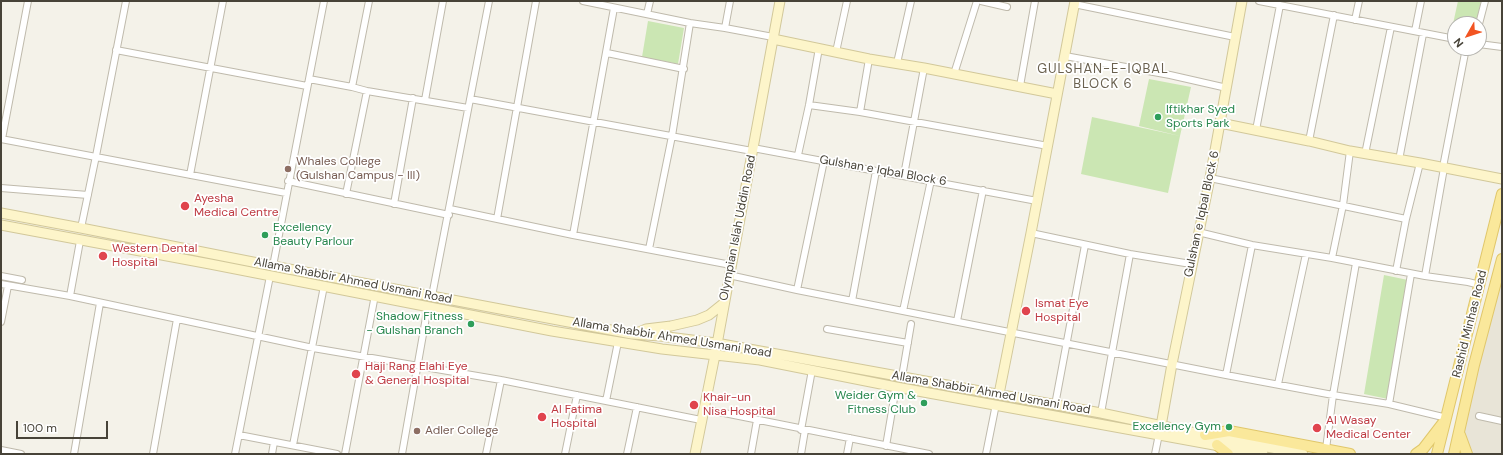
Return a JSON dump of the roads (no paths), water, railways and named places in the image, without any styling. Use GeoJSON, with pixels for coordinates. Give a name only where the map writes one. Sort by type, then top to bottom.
{"type":"FeatureCollection","features":[{"type":"Feature","properties":{"kind":"main road","name":"Olympian Islah Uddin Road"},"geometry":{"type":"LineString","coordinates":[[694,454],[715,355],[780,1]]}},
{"type":"Feature","properties":{"kind":"main road","name":"Gulshan e Iqbal Block 6"},"geometry":{"type":"LineString","coordinates":[[1160,430],[1191,264],[1210,178],[1242,1]]}},
{"type":"Feature","properties":{"kind":"main road"},"geometry":{"type":"LineString","coordinates":[[999,394],[1075,2]]}},
{"type":"Feature","properties":{"kind":"main road"},"geometry":{"type":"LineString","coordinates":[[773,38],[869,59],[924,68],[1057,94]]}},
{"type":"Feature","properties":{"kind":"main road"},"geometry":{"type":"LineString","coordinates":[[1220,123],[1365,154],[1443,167],[1502,179]]}},
{"type":"Feature","properties":{"kind":"main road","name":"Rashid Minhas Road"},"geometry":{"type":"LineString","coordinates":[[1437,454],[1502,194]]}},
{"type":"Feature","properties":{"kind":"main road","name":"Allama Shabbir Ahmed Usmani Road"},"geometry":{"type":"LineString","coordinates":[[1,214],[632,334],[716,343],[1101,413],[1217,445],[1248,448]]}},
{"type":"Feature","properties":{"kind":"main road","name":"Allama Shabbir Ahmed Usmani Road"},"geometry":{"type":"LineString","coordinates":[[1,225],[552,331],[618,342],[760,360],[896,387],[996,404],[1160,430],[1205,435],[1248,448]]}},
{"type":"Feature","properties":{"kind":"main road","name":"Rashid Minhas Road"},"geometry":{"type":"LineString","coordinates":[[1454,454],[1474,365],[1502,259]]}},
{"type":"Feature","properties":{"kind":"main road"},"geometry":{"type":"LineString","coordinates":[[632,334],[646,329],[671,326],[697,320],[709,315],[724,303]]}},
{"type":"Feature","properties":{"kind":"main road"},"geometry":{"type":"LineString","coordinates":[[1416,454],[1423,449],[1447,418]]}},
{"type":"Feature","properties":{"kind":"main road"},"geometry":{"type":"LineString","coordinates":[[1205,435],[1229,431],[1350,454]]}},
{"type":"Feature","properties":{"kind":"main road"},"geometry":{"type":"LineString","coordinates":[[1459,433],[1467,454]]}},
{"type":"Feature","properties":{"kind":"main road"},"geometry":{"type":"LineString","coordinates":[[1217,445],[1228,454]]}},
{"type":"Feature","properties":{"kind":"main road"},"geometry":{"type":"LineString","coordinates":[[1248,448],[1264,454]]}},
{"type":"Feature","properties":{"kind":"main road"},"geometry":{"type":"LineString","coordinates":[[1248,448],[1303,454]]}},
{"type":"Feature","properties":{"kind":"street"},"geometry":{"type":"LineString","coordinates":[[28,1],[2,139],[286,193]]}},
{"type":"Feature","properties":{"kind":"street"},"geometry":{"type":"LineString","coordinates":[[81,228],[126,1]]}},
{"type":"Feature","properties":{"kind":"street"},"geometry":{"type":"LineString","coordinates":[[190,175],[209,68],[223,1]]}},
{"type":"Feature","properties":{"kind":"street"},"geometry":{"type":"LineString","coordinates":[[273,266],[288,181],[324,1]]}},
{"type":"Feature","properties":{"kind":"street"},"geometry":{"type":"LineString","coordinates":[[352,87],[369,1]]}},
{"type":"Feature","properties":{"kind":"street"},"geometry":{"type":"LineString","coordinates":[[425,100],[443,1]]}},
{"type":"Feature","properties":{"kind":"street"},"geometry":{"type":"LineString","coordinates":[[432,296],[489,1]]}},
{"type":"Feature","properties":{"kind":"street"},"geometry":{"type":"LineString","coordinates":[[497,219],[536,1]]}},
{"type":"Feature","properties":{"kind":"street"},"geometry":{"type":"LineString","coordinates":[[583,1],[773,38]]}},
{"type":"Feature","properties":{"kind":"street"},"geometry":{"type":"LineString","coordinates":[[647,14],[650,1]]}},
{"type":"Feature","properties":{"kind":"street"},"geometry":{"type":"LineString","coordinates":[[725,28],[730,1]]}},
{"type":"Feature","properties":{"kind":"street"},"geometry":{"type":"LineString","coordinates":[[836,52],[847,1]]}},
{"type":"Feature","properties":{"kind":"street"},"geometry":{"type":"LineString","coordinates":[[897,63],[911,1]]}},
{"type":"Feature","properties":{"kind":"street"},"geometry":{"type":"LineString","coordinates":[[954,74],[977,1]]}},
{"type":"Feature","properties":{"kind":"street"},"geometry":{"type":"LineString","coordinates":[[981,1],[1007,7]]}},
{"type":"Feature","properties":{"kind":"street"},"geometry":{"type":"LineString","coordinates":[[1020,86],[1035,1]]}},
{"type":"Feature","properties":{"kind":"street"},"geometry":{"type":"LineString","coordinates":[[1259,1],[1447,38]]}},
{"type":"Feature","properties":{"kind":"street"},"geometry":{"type":"LineString","coordinates":[[1300,9],[1301,1]]}},
{"type":"Feature","properties":{"kind":"street"},"geometry":{"type":"LineString","coordinates":[[1355,20],[1359,1]]}},
{"type":"Feature","properties":{"kind":"street"},"geometry":{"type":"LineString","coordinates":[[1415,32],[1421,1]]}},
{"type":"Feature","properties":{"kind":"street"},"geometry":{"type":"LineString","coordinates":[[1481,16],[1485,1]]}},
{"type":"Feature","properties":{"kind":"street"},"geometry":{"type":"LineString","coordinates":[[1075,2],[1235,37]]}},
{"type":"Feature","properties":{"kind":"street"},"geometry":{"type":"LineString","coordinates":[[1256,130],[1280,5]]}},
{"type":"Feature","properties":{"kind":"street"},"geometry":{"type":"LineString","coordinates":[[573,235],[614,8]]}},
{"type":"Feature","properties":{"kind":"street"},"geometry":{"type":"LineString","coordinates":[[1309,141],[1334,15]]}},
{"type":"Feature","properties":{"kind":"street"},"geometry":{"type":"LineString","coordinates":[[649,249],[672,136],[684,69],[690,23]]}},
{"type":"Feature","properties":{"kind":"street"},"geometry":{"type":"LineString","coordinates":[[1365,154],[1391,27]]}},
{"type":"Feature","properties":{"kind":"street"},"geometry":{"type":"LineString","coordinates":[[1399,160],[1423,34]]}},
{"type":"Feature","properties":{"kind":"street"},"geometry":{"type":"LineString","coordinates":[[1487,45],[1502,47]]}},
{"type":"Feature","properties":{"kind":"street"},"geometry":{"type":"LineString","coordinates":[[798,155],[819,48]]}},
{"type":"Feature","properties":{"kind":"street"},"geometry":{"type":"LineString","coordinates":[[116,50],[307,86]]}},
{"type":"Feature","properties":{"kind":"street"},"geometry":{"type":"LineString","coordinates":[[607,53],[684,69]]}},
{"type":"Feature","properties":{"kind":"street"},"geometry":{"type":"LineString","coordinates":[[1065,56],[1170,75],[1227,88]]}},
{"type":"Feature","properties":{"kind":"street"},"geometry":{"type":"LineString","coordinates":[[1425,276],[1443,167],[1464,56]]}},
{"type":"Feature","properties":{"kind":"street"},"geometry":{"type":"LineString","coordinates":[[860,112],[869,59]]}},
{"type":"Feature","properties":{"kind":"street"},"geometry":{"type":"LineString","coordinates":[[904,175],[924,68]]}},
{"type":"Feature","properties":{"kind":"street"},"geometry":{"type":"LineString","coordinates":[[309,79],[367,91],[468,108]]}},
{"type":"Feature","properties":{"kind":"street"},"geometry":{"type":"LineString","coordinates":[[346,194],[367,91]]}},
{"type":"Feature","properties":{"kind":"street"},"geometry":{"type":"LineString","coordinates":[[394,204],[413,98]]}},
{"type":"Feature","properties":{"kind":"street","name":"Gulshan e Iqbal Block 6"},"geometry":{"type":"LineString","coordinates":[[470,98],[672,136],[798,155],[1037,201]]}},
{"type":"Feature","properties":{"kind":"street"},"geometry":{"type":"LineString","coordinates":[[809,104],[1048,146]]}},
{"type":"Feature","properties":{"kind":"street"},"geometry":{"type":"LineString","coordinates":[[1332,258],[1343,205],[1350,151]]}},
{"type":"Feature","properties":{"kind":"street"},"geometry":{"type":"LineString","coordinates":[[797,290],[824,161]]}},
{"type":"Feature","properties":{"kind":"street"},"geometry":{"type":"LineString","coordinates":[[1396,271],[1406,219],[1420,163]]}},
{"type":"Feature","properties":{"kind":"street"},"geometry":{"type":"LineString","coordinates":[[852,301],[876,171]]}},
{"type":"Feature","properties":{"kind":"street"},"geometry":{"type":"LineString","coordinates":[[1210,178],[1406,219]]}},
{"type":"Feature","properties":{"kind":"street"},"geometry":{"type":"LineString","coordinates":[[903,311],[931,180]]}},
{"type":"Feature","properties":{"kind":"street"},"geometry":{"type":"LineString","coordinates":[[288,181],[394,204],[497,219],[731,265]]}},
{"type":"Feature","properties":{"kind":"street"},"geometry":{"type":"LineString","coordinates":[[1,188],[88,195]]}},
{"type":"Feature","properties":{"kind":"street"},"geometry":{"type":"LineString","coordinates":[[957,321],[982,190]]}},
{"type":"Feature","properties":{"kind":"street"},"geometry":{"type":"LineString","coordinates":[[1198,232],[1252,245],[1480,285]]}},
{"type":"Feature","properties":{"kind":"street"},"geometry":{"type":"LineString","coordinates":[[1031,233],[1130,254],[1191,264]]}},
{"type":"Feature","properties":{"kind":"street"},"geometry":{"type":"LineString","coordinates":[[70,296],[80,241]]}},
{"type":"Feature","properties":{"kind":"street"},"geometry":{"type":"LineString","coordinates":[[1055,405],[1085,245]]}},
{"type":"Feature","properties":{"kind":"street"},"geometry":{"type":"LineString","coordinates":[[1226,375],[1252,245]]}},
{"type":"Feature","properties":{"kind":"street"},"geometry":{"type":"LineString","coordinates":[[1101,413],[1130,254]]}},
{"type":"Feature","properties":{"kind":"street"},"geometry":{"type":"LineString","coordinates":[[1278,384],[1306,254]]}},
{"type":"Feature","properties":{"kind":"street"},"geometry":{"type":"LineString","coordinates":[[1326,449],[1333,395],[1356,264]]}},
{"type":"Feature","properties":{"kind":"street"},"geometry":{"type":"LineString","coordinates":[[1389,404],[1411,274]]}},
{"type":"Feature","properties":{"kind":"street"},"geometry":{"type":"LineString","coordinates":[[729,275],[1066,344],[1333,395],[1389,404],[1447,418]]}},
{"type":"Feature","properties":{"kind":"street"},"geometry":{"type":"LineString","coordinates":[[1,276],[22,280]]}},
{"type":"Feature","properties":{"kind":"street"},"geometry":{"type":"LineString","coordinates":[[235,454],[270,276]]}},
{"type":"Feature","properties":{"kind":"street"},"geometry":{"type":"LineString","coordinates":[[1,284],[70,296],[313,348],[501,380],[701,420]]}},
{"type":"Feature","properties":{"kind":"street"},"geometry":{"type":"LineString","coordinates":[[1,322],[8,286]]}},
{"type":"Feature","properties":{"kind":"street"},"geometry":{"type":"LineString","coordinates":[[293,445],[324,286]]}},
{"type":"Feature","properties":{"kind":"street"},"geometry":{"type":"LineString","coordinates":[[345,454],[362,357],[375,296]]}},
{"type":"Feature","properties":{"kind":"street"},"geometry":{"type":"LineString","coordinates":[[74,454],[100,303]]}},
{"type":"Feature","properties":{"kind":"street"},"geometry":{"type":"LineString","coordinates":[[402,454],[428,306]]}},
{"type":"Feature","properties":{"kind":"street"},"geometry":{"type":"LineString","coordinates":[[153,454],[177,319]]}},
{"type":"Feature","properties":{"kind":"street"},"geometry":{"type":"LineString","coordinates":[[902,377],[911,324]]}},
{"type":"Feature","properties":{"kind":"street"},"geometry":{"type":"LineString","coordinates":[[827,329],[908,343]]}},
{"type":"Feature","properties":{"kind":"street"},"geometry":{"type":"LineString","coordinates":[[606,401],[618,342]]}},
{"type":"Feature","properties":{"kind":"street"},"geometry":{"type":"LineString","coordinates":[[801,454],[812,370]]}},
{"type":"Feature","properties":{"kind":"street"},"geometry":{"type":"LineString","coordinates":[[486,454],[501,380]]}},
{"type":"Feature","properties":{"kind":"street"},"geometry":{"type":"LineString","coordinates":[[891,454],[889,446],[896,387]]}},
{"type":"Feature","properties":{"kind":"street"},"geometry":{"type":"LineString","coordinates":[[565,454],[577,395]]}},
{"type":"Feature","properties":{"kind":"street"},"geometry":{"type":"LineString","coordinates":[[986,454],[996,404]]}},
{"type":"Feature","properties":{"kind":"street"},"geometry":{"type":"LineString","coordinates":[[627,454],[637,407]]}},
{"type":"Feature","properties":{"kind":"street"},"geometry":{"type":"LineString","coordinates":[[704,410],[929,454]]}},
{"type":"Feature","properties":{"kind":"street"},"geometry":{"type":"LineString","coordinates":[[1478,416],[1502,421]]}},
{"type":"Feature","properties":{"kind":"street"},"geometry":{"type":"LineString","coordinates":[[751,454],[757,420]]}},
{"type":"Feature","properties":{"kind":"street"},"geometry":{"type":"LineString","coordinates":[[1155,454],[1160,430]]}},
{"type":"Feature","properties":{"kind":"street"},"geometry":{"type":"LineString","coordinates":[[239,435],[337,454]]}},
{"type":"Feature","properties":{"kind":"street"},"geometry":{"type":"LineString","coordinates":[[847,454],[850,438]]}},
{"type":"Feature","properties":{"kind":"street"},"geometry":{"type":"LineString","coordinates":[[272,454],[274,442]]}},
{"type":"Feature","properties":{"kind":"street"},"geometry":{"type":"LineString","coordinates":[[1,450],[22,454]]}},
{"type":"Feature","properties":{"kind":"place","name":"Iftikhar Syed Sports Park"},"geometry":{"type":"Point","coordinates":[1158,117]}},
{"type":"Feature","properties":{"kind":"place","name":"Whales College (Gulshan Campus - III)"},"geometry":{"type":"Point","coordinates":[288,169]}},
{"type":"Feature","properties":{"kind":"place","name":"Ayesha Medical Centre"},"geometry":{"type":"Point","coordinates":[185,206]}},
{"type":"Feature","properties":{"kind":"place","name":"Excellency Beauty Parlour"},"geometry":{"type":"Point","coordinates":[265,235]}},
{"type":"Feature","properties":{"kind":"place","name":"Western Dental Hospital"},"geometry":{"type":"Point","coordinates":[103,256]}},
{"type":"Feature","properties":{"kind":"place","name":"Ismat Eye Hospital"},"geometry":{"type":"Point","coordinates":[1026,311]}},
{"type":"Feature","properties":{"kind":"place","name":"Shadow Fitness - Gulshan Branch"},"geometry":{"type":"Point","coordinates":[471,324]}},
{"type":"Feature","properties":{"kind":"place","name":"Haji Rang Elahi Eye & General Hospital"},"geometry":{"type":"Point","coordinates":[356,374]}},
{"type":"Feature","properties":{"kind":"place","name":"Weider Gym & Fitness Club"},"geometry":{"type":"Point","coordinates":[924,403]}},
{"type":"Feature","properties":{"kind":"place","name":"Khair-un Nisa Hospital"},"geometry":{"type":"Point","coordinates":[694,405]}},
{"type":"Feature","properties":{"kind":"place","name":"Al Fatima Hospital"},"geometry":{"type":"Point","coordinates":[542,417]}},
{"type":"Feature","properties":{"kind":"place","name":"Excellency Gym"},"geometry":{"type":"Point","coordinates":[1229,427]}},
{"type":"Feature","properties":{"kind":"place","name":"Al Wasay Medical Center"},"geometry":{"type":"Point","coordinates":[1317,428]}},
{"type":"Feature","properties":{"kind":"place","name":"Adler College"},"geometry":{"type":"Point","coordinates":[417,431]}},
{"type":"Feature","properties":{"kind":"district","name":"GULSHAN-E-IQBAL BLOCK 6"},"geometry":{"type":"Point","coordinates":[1103,78]}}]}
